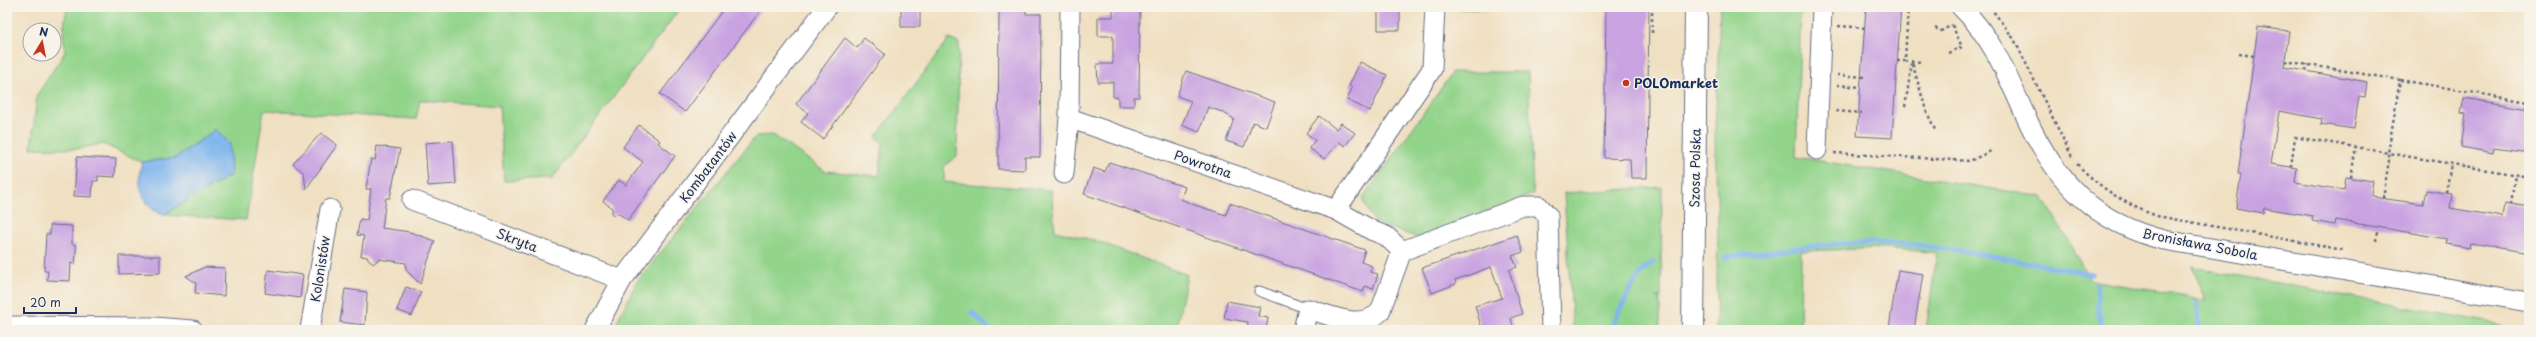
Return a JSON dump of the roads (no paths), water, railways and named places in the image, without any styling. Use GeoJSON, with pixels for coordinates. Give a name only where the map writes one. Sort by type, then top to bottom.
{"type":"FeatureCollection","features":[{"type":"Feature","properties":{"kind":"street","name":"Kombatantów"},"geometry":{"type":"LineString","coordinates":[[595,330],[622,280],[827,7]]}},
{"type":"Feature","properties":{"kind":"street"},"geometry":{"type":"LineString","coordinates":[[1064,174],[1069,118],[1070,7]]}},
{"type":"Feature","properties":{"kind":"street"},"geometry":{"type":"LineString","coordinates":[[1336,210],[1432,69],[1435,7]]}},
{"type":"Feature","properties":{"kind":"street","name":"Szosa Polska"},"geometry":{"type":"LineString","coordinates":[[1694,330],[1696,7]]}},
{"type":"Feature","properties":{"kind":"street"},"geometry":{"type":"LineString","coordinates":[[1822,7],[1822,151]]}},
{"type":"Feature","properties":{"kind":"street","name":"Bronisława Sobola"},"geometry":{"type":"LineString","coordinates":[[1958,14],[1996,50],[2038,142],[2057,172],[2089,205],[2124,227],[2164,240],[2529,302]]}},
{"type":"Feature","properties":{"kind":"street","name":"Powrotna"},"geometry":{"type":"LineString","coordinates":[[1069,118],[1336,210],[1373,231],[1386,236],[1402,251]]}},
{"type":"Feature","properties":{"kind":"street","name":"Skryta"},"geometry":{"type":"LineString","coordinates":[[412,200],[622,280]]}},
{"type":"Feature","properties":{"kind":"street"},"geometry":{"type":"LineString","coordinates":[[1304,330],[1308,308],[1356,323],[1375,317],[1380,312],[1402,251],[1523,206],[1539,206],[1548,216],[1551,330]]}},
{"type":"Feature","properties":{"kind":"street","name":"Kolonistów"},"geometry":{"type":"LineString","coordinates":[[310,330],[330,209]]}},
{"type":"Feature","properties":{"kind":"street"},"geometry":{"type":"LineString","coordinates":[[7,326],[32,328],[154,327],[193,330]]}},
{"type":"Feature","properties":{"kind":"lane"},"geometry":{"type":"LineString","coordinates":[[1259,291],[1308,308]]}},
{"type":"Feature","properties":{"kind":"water"},"geometry":{"type":"Polygon","coordinates":[[[216,129],[230,144],[231,175],[163,215],[155,211],[144,200],[141,194],[139,179],[142,162],[175,158],[216,129]]]}},
{"type":"Feature","properties":{"kind":"waterway"},"geometry":{"type":"LineString","coordinates":[[1725,257],[1824,245],[1882,243],[1934,247],[1961,251],[2091,274]]}},
{"type":"Feature","properties":{"kind":"waterway"},"geometry":{"type":"LineString","coordinates":[[1610,330],[1634,283],[1646,267],[1653,262]]}},
{"type":"Feature","properties":{"kind":"waterway"},"geometry":{"type":"LineString","coordinates":[[2096,284],[2101,330]]}},
{"type":"Feature","properties":{"kind":"waterway"},"geometry":{"type":"LineString","coordinates":[[2196,302],[2200,330]]}},
{"type":"Feature","properties":{"kind":"waterway"},"geometry":{"type":"LineString","coordinates":[[972,312],[990,330]]}},
{"type":"Feature","properties":{"kind":"place","name":"POLOmarket"},"geometry":{"type":"Point","coordinates":[1626,83]}}]}
